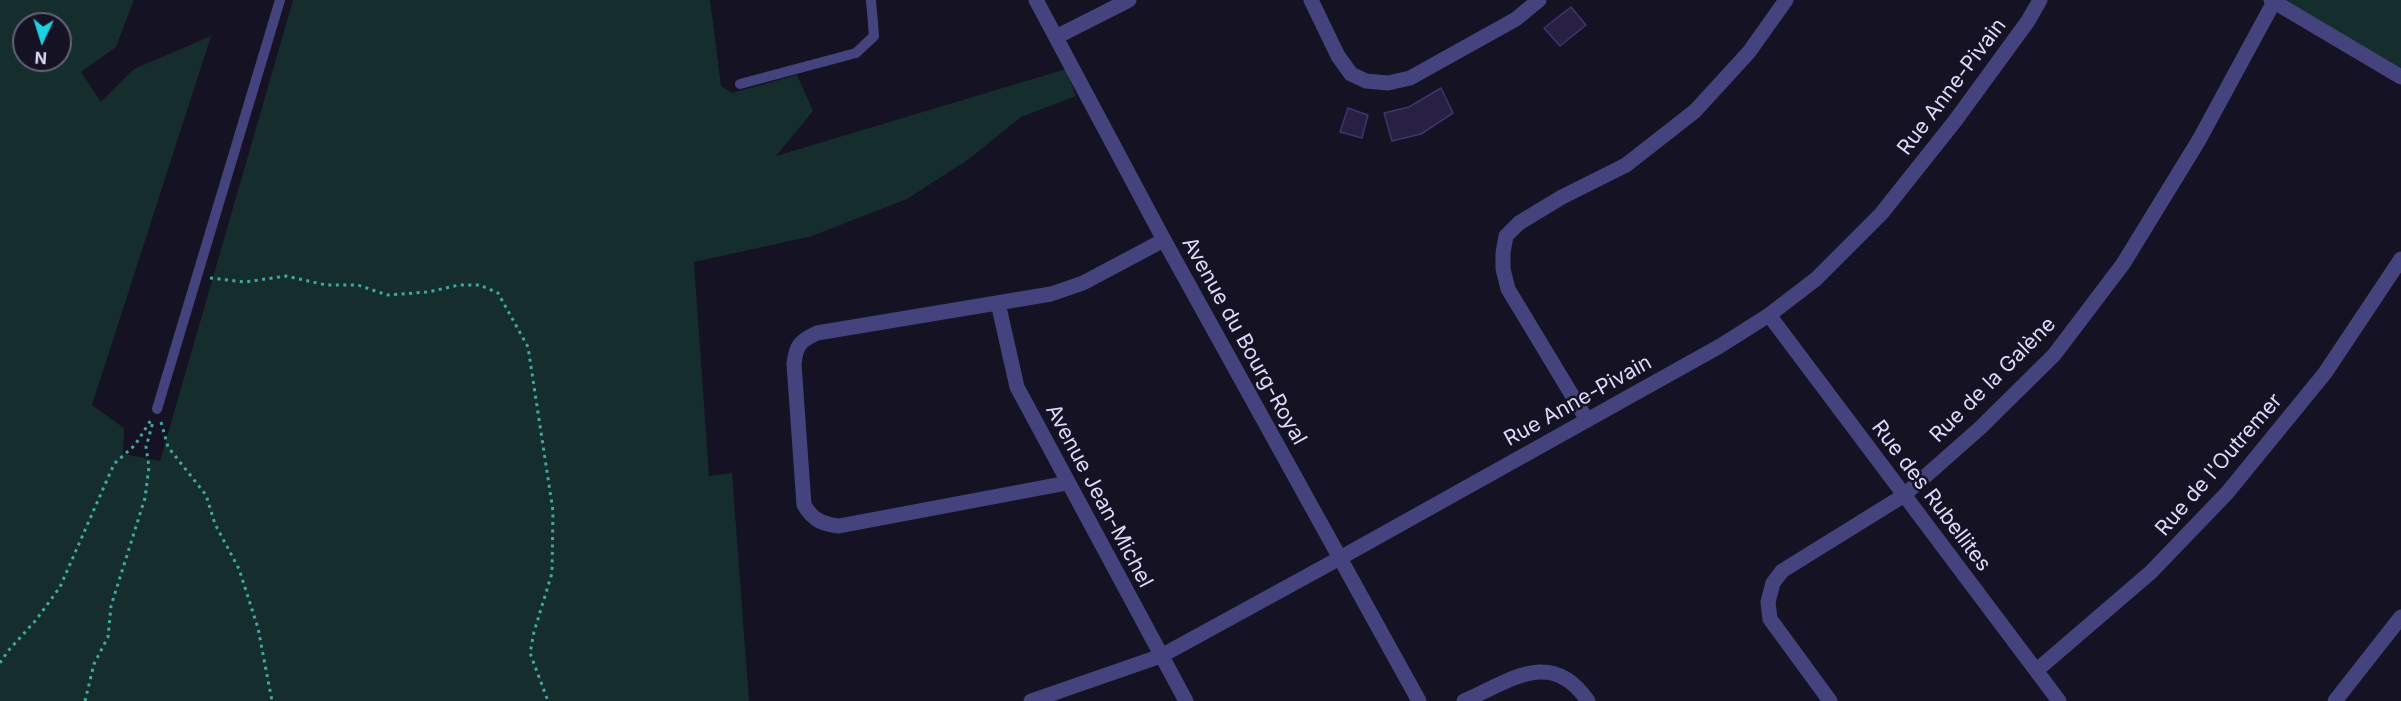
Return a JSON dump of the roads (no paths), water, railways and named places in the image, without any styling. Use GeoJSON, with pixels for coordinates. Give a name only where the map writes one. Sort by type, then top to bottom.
{"type":"FeatureCollection","features":[{"type":"Feature","properties":{"kind":"street","name":"Avenue du Bourg-Royal"},"geometry":{"type":"LineString","coordinates":[[1036,0],[1164,240],[1419,701]]}},
{"type":"Feature","properties":{"kind":"street"},"geometry":{"type":"LineString","coordinates":[[1056,37],[1129,0]]}},
{"type":"Feature","properties":{"kind":"street"},"geometry":{"type":"LineString","coordinates":[[1311,0],[1338,56],[1351,74],[1366,81],[1388,83],[1410,78],[1516,19],[1539,0]]}},
{"type":"Feature","properties":{"kind":"street"},"geometry":{"type":"LineString","coordinates":[[1587,420],[1508,289],[1503,269],[1506,236],[1519,223],[1562,197],[1626,165],[1695,111],[1749,52],[1785,0]]}},
{"type":"Feature","properties":{"kind":"street","name":"Rue Anne-Pivain"},"geometry":{"type":"LineString","coordinates":[[1031,701],[1161,656],[1720,346],[1769,315],[1816,279],[1881,214],[1955,121],[2028,21],[2040,0]]}},
{"type":"Feature","properties":{"kind":"street"},"geometry":{"type":"LineString","coordinates":[[2274,1],[2401,77]]}},
{"type":"Feature","properties":{"kind":"street","name":"Rue de la Galène"},"geometry":{"type":"LineString","coordinates":[[1830,701],[1770,619],[1768,602],[1773,584],[1782,571],[1903,496],[1980,428],[2054,355],[2122,264],[2199,140],[2274,1]]}},
{"type":"Feature","properties":{"kind":"street"},"geometry":{"type":"LineString","coordinates":[[1067,483],[839,526],[822,524],[811,516],[804,506],[794,364],[796,349],[806,338],[818,333],[1051,294],[1083,283],[1164,240]]}},
{"type":"Feature","properties":{"kind":"street","name":"Rue de l'Outremer"},"geometry":{"type":"LineString","coordinates":[[2037,670],[2151,572],[2227,493],[2325,373],[2401,259]]}},
{"type":"Feature","properties":{"kind":"street","name":"Avenue Jean-Michel"},"geometry":{"type":"LineString","coordinates":[[998,303],[1017,387],[1186,701]]}},
{"type":"Feature","properties":{"kind":"street","name":"Rue des Rubellites"},"geometry":{"type":"LineString","coordinates":[[1769,315],[1903,496],[2060,701]]}},
{"type":"Feature","properties":{"kind":"street"},"geometry":{"type":"LineString","coordinates":[[2335,701],[2401,617]]}},
{"type":"Feature","properties":{"kind":"street"},"geometry":{"type":"LineString","coordinates":[[1464,701],[1537,671],[1554,672],[1582,692],[1588,701]]}},
{"type":"Feature","properties":{"kind":"lane"},"geometry":{"type":"LineString","coordinates":[[157,409],[280,0]]}},
{"type":"Feature","properties":{"kind":"lane"},"geometry":{"type":"LineString","coordinates":[[740,84],[856,53],[874,36],[871,0]]}}]}
